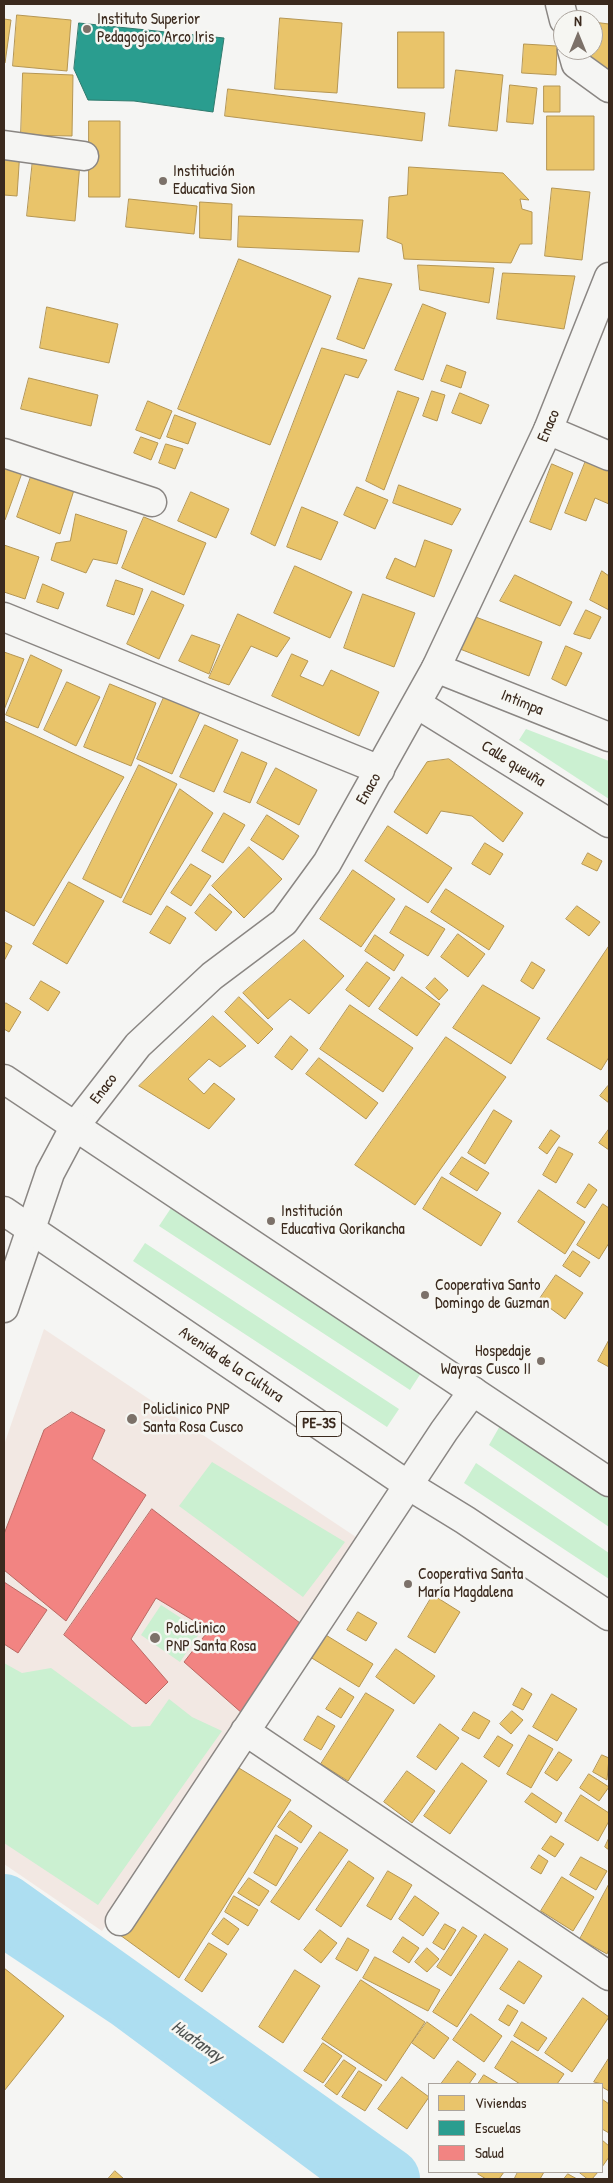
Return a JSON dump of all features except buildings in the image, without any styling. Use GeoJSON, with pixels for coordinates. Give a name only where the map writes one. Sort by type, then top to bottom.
{"type":"FeatureCollection","features":[{"type":"Feature","properties":{"kind":"main road"},"geometry":{"type":"LineString","coordinates":[[575,60],[576,64],[609,88]]}},
{"type":"Feature","properties":{"kind":"main road"},"geometry":{"type":"LineString","coordinates":[[4,145],[84,156]]}},
{"type":"Feature","properties":{"kind":"main road","name":"Enaco"},"geometry":{"type":"LineString","coordinates":[[4,1308],[50,1174],[75,1126],[138,1045],[212,976],[284,922],[327,863],[436,668],[548,430],[609,277]]}},
{"type":"Feature","properties":{"kind":"main road"},"geometry":{"type":"LineString","coordinates":[[548,430],[609,456]]}},
{"type":"Feature","properties":{"kind":"main road"},"geometry":{"type":"LineString","coordinates":[[4,453],[152,502]]}},
{"type":"Feature","properties":{"kind":"main road"},"geometry":{"type":"LineString","coordinates":[[4,617],[380,770]]}},
{"type":"Feature","properties":{"kind":"main road","name":"Intimpa"},"geometry":{"type":"LineString","coordinates":[[436,668],[609,737]]}},
{"type":"Feature","properties":{"kind":"main road","name":"Calle queuña"},"geometry":{"type":"LineString","coordinates":[[417,704],[609,823]]}},
{"type":"Feature","properties":{"kind":"main road"},"geometry":{"type":"LineString","coordinates":[[4,1079],[609,1482]]}},
{"type":"Feature","properties":{"kind":"main road","name":"Avenida de la Cultura"},"geometry":{"type":"LineString","coordinates":[[4,1211],[408,1485],[465,1520],[609,1616]]}},
{"type":"Feature","properties":{"kind":"main road"},"geometry":{"type":"LineString","coordinates":[[120,1921],[408,1485],[473,1391]]}},
{"type":"Feature","properties":{"kind":"main road"},"geometry":{"type":"LineString","coordinates":[[245,1731],[609,1976]]}},
{"type":"Feature","properties":{"kind":"shaded area","name":"Policlinico PNP Santa Rosa"},"geometry":{"type":"Polygon","coordinates":[[[44,1329],[368,1545],[245,1731],[102,1931],[4,1864],[4,1445],[44,1329]]]}},
{"type":"Feature","properties":{"kind":"green space"},"geometry":{"type":"Polygon","coordinates":[[[526,729],[609,761],[609,799],[519,740],[526,729]]]}},
{"type":"Feature","properties":{"kind":"green space"},"geometry":{"type":"Polygon","coordinates":[[[171,1208],[421,1373],[410,1390],[159,1226],[171,1208]]]}},
{"type":"Feature","properties":{"kind":"green space"},"geometry":{"type":"Polygon","coordinates":[[[145,1243],[399,1409],[387,1427],[133,1261],[145,1243]]]}},
{"type":"Feature","properties":{"kind":"green space"},"geometry":{"type":"Polygon","coordinates":[[[501,1424],[609,1498],[609,1527],[489,1445],[501,1424]]]}},
{"type":"Feature","properties":{"kind":"green space"},"geometry":{"type":"Polygon","coordinates":[[[212,1462],[345,1542],[303,1597],[179,1506],[212,1462]]]}},
{"type":"Feature","properties":{"kind":"green space"},"geometry":{"type":"Polygon","coordinates":[[[476,1463],[609,1553],[609,1579],[464,1483],[476,1463]]]}},
{"type":"Feature","properties":{"kind":"green space"},"geometry":{"type":"Polygon","coordinates":[[[161,1605],[201,1631],[180,1662],[141,1635],[161,1605]]]}},
{"type":"Feature","properties":{"kind":"green space"},"geometry":{"type":"Polygon","coordinates":[[[4,1663],[22,1673],[51,1668],[132,1727],[150,1726],[169,1699],[192,1717],[222,1731],[98,1905],[4,1843],[4,1663]]]}},
{"type":"Feature","properties":{"kind":"water"},"geometry":{"type":"Polygon","coordinates":[[[4,1905],[389,2179],[321,2179],[112,2024],[4,1952],[4,1905]]]}},
{"type":"Feature","properties":{"kind":"waterway","name":"Huatanay"},"geometry":{"type":"LineString","coordinates":[[4,1905],[389,2179]]}},
{"type":"Feature","properties":{"kind":"place","name":"Instituto Superior Pedagogico Arco Iris"},"geometry":{"type":"Point","coordinates":[87,29]}},
{"type":"Feature","properties":{"kind":"place","name":"Institución Educativa Sion"},"geometry":{"type":"Point","coordinates":[163,181]}},
{"type":"Feature","properties":{"kind":"place","name":"Institución Educativa Qorikancha"},"geometry":{"type":"Point","coordinates":[271,1221]}},
{"type":"Feature","properties":{"kind":"place","name":"Cooperativa Santo Domingo de Guzman"},"geometry":{"type":"Point","coordinates":[425,1295]}},
{"type":"Feature","properties":{"kind":"place","name":"Hospedaje Wayras Cusco II"},"geometry":{"type":"Point","coordinates":[541,1361]}},
{"type":"Feature","properties":{"kind":"place","name":"Policlinico PNP Santa Rosa Cusco"},"geometry":{"type":"Point","coordinates":[132,1419]}},
{"type":"Feature","properties":{"kind":"place","name":"Cooperativa Santa María Magdalena"},"geometry":{"type":"Point","coordinates":[408,1584]}},
{"type":"Feature","properties":{"kind":"place","name":"Policlinico PNP Santa Rosa"},"geometry":{"type":"Point","coordinates":[155,1638]}}]}
